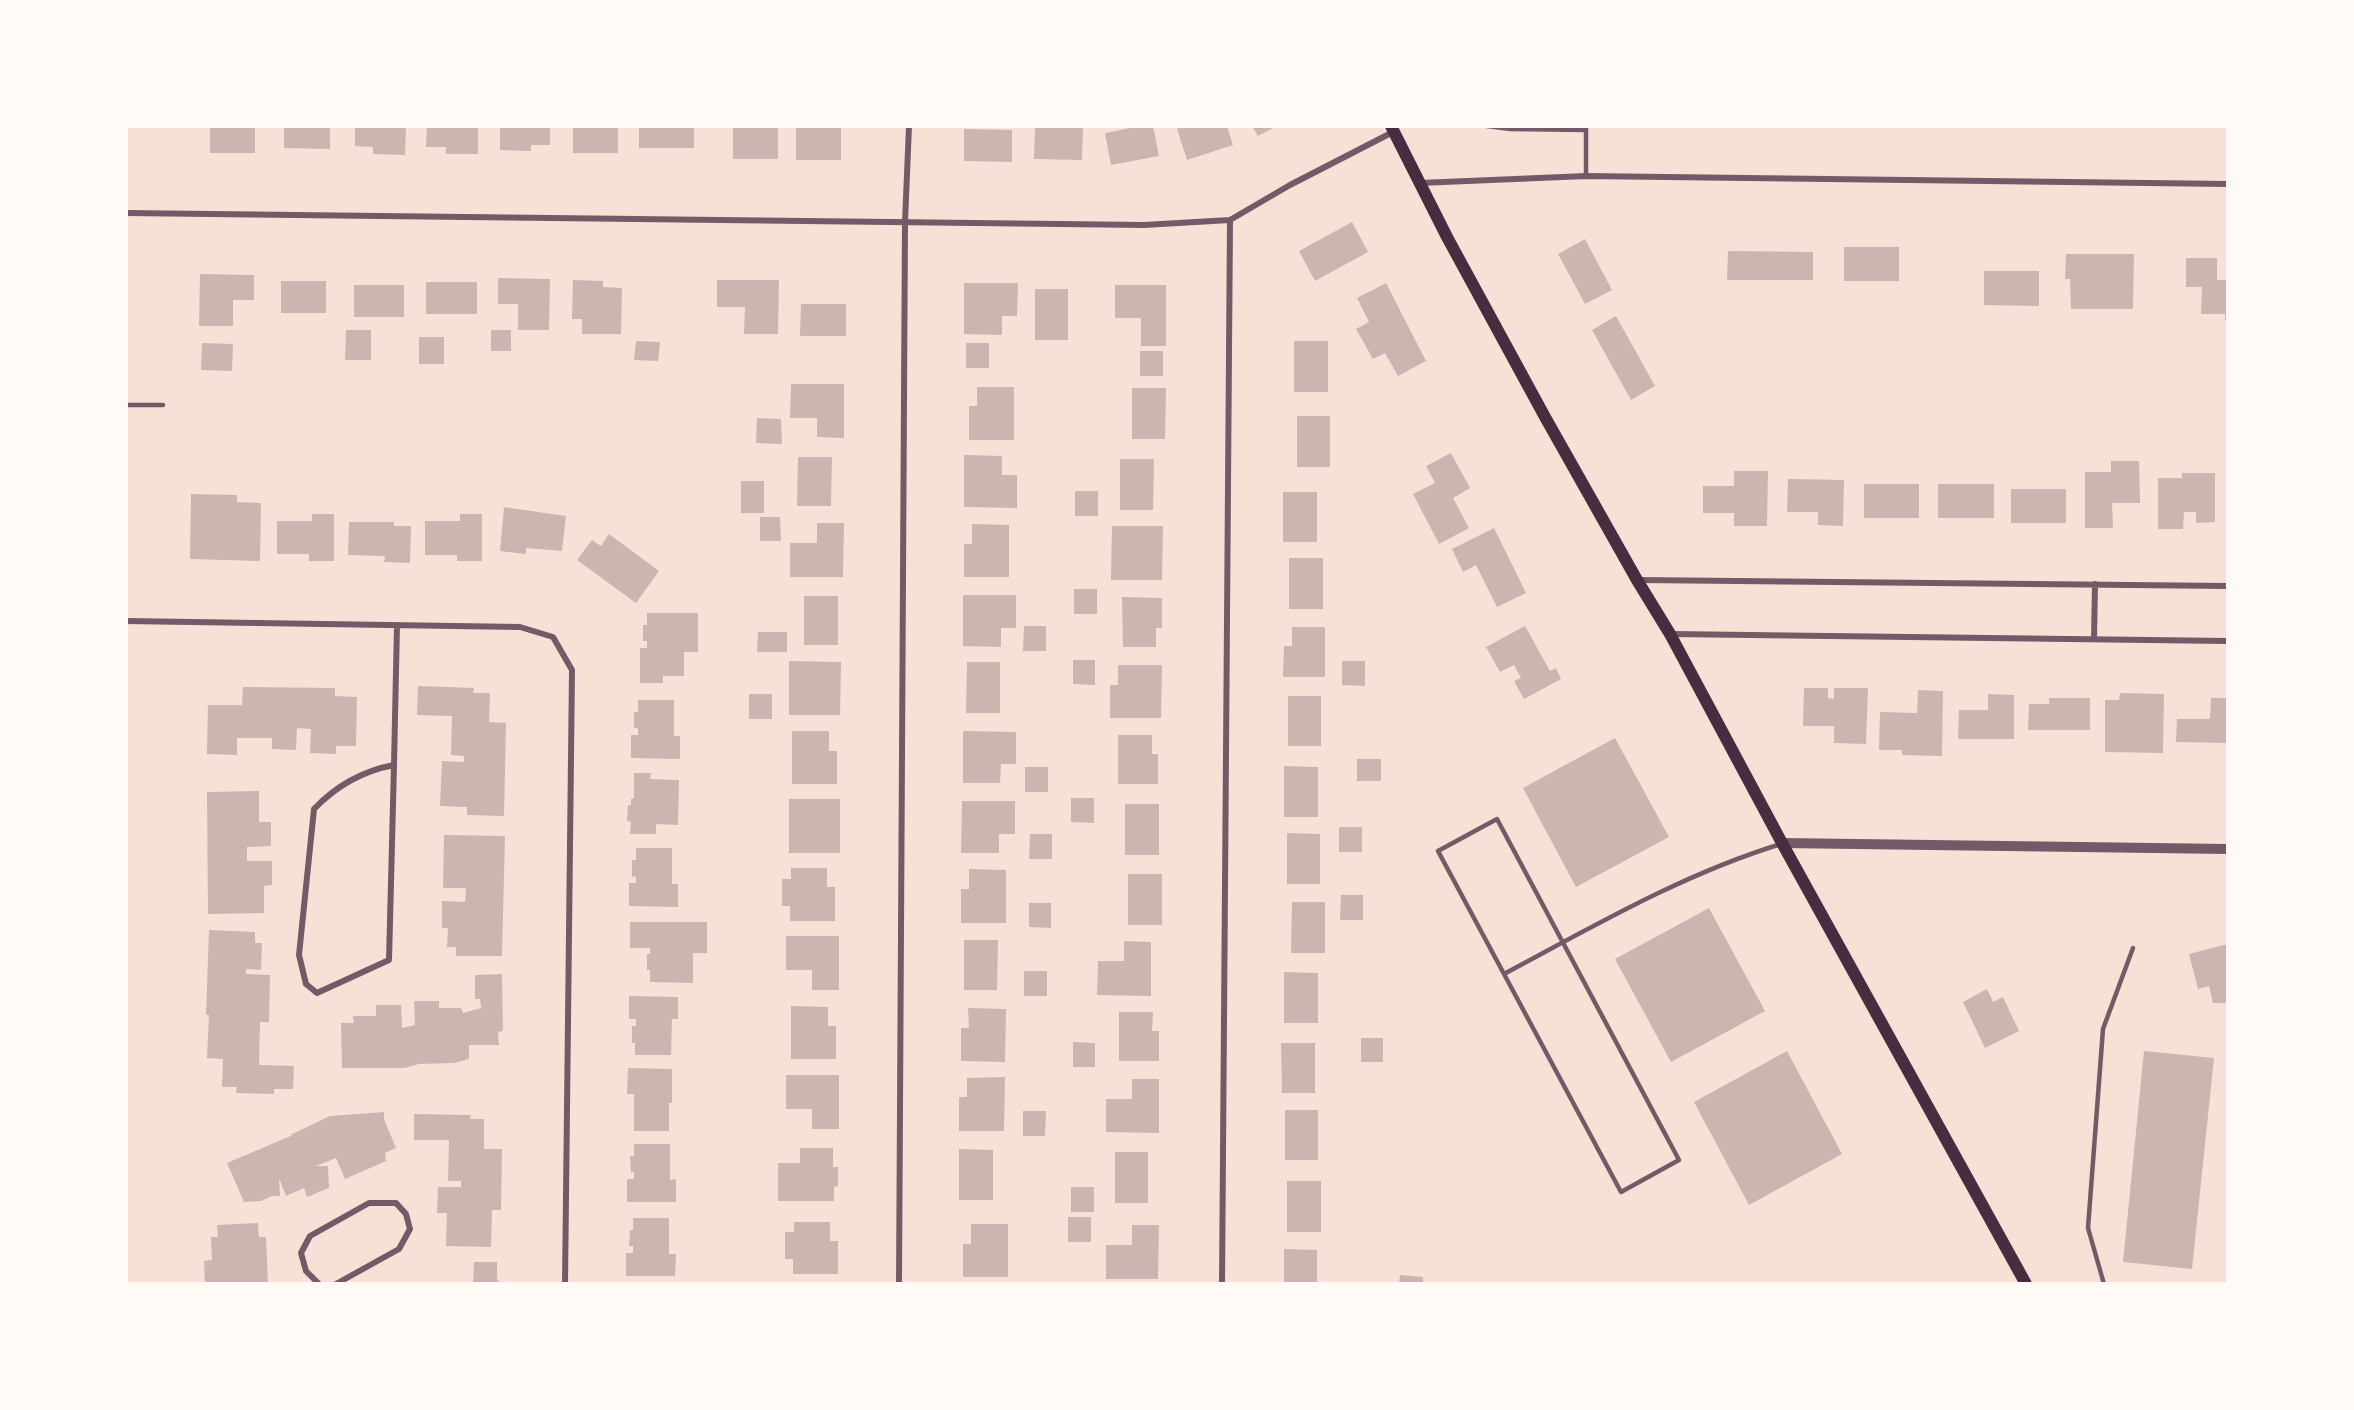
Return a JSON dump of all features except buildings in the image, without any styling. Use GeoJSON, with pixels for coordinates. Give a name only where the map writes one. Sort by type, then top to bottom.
{"type":"FeatureCollection","features":[{"type":"Feature","properties":{"kind":"main road"},"geometry":{"type":"LineString","coordinates":[[1392,129],[1529,387],[1637,580],[1670,634],[1782,843],[2026,1284]]}},
{"type":"Feature","properties":{"kind":"street"},"geometry":{"type":"LineString","coordinates":[[899,1284],[904,222],[909,126]]}},
{"type":"Feature","properties":{"kind":"street"},"geometry":{"type":"LineString","coordinates":[[126,213],[1144,225],[1230,220],[1392,129]]}},
{"type":"Feature","properties":{"kind":"street"},"geometry":{"type":"LineString","coordinates":[[1419,183],[1586,176],[2228,184]]}},
{"type":"Feature","properties":{"kind":"street"},"geometry":{"type":"LineString","coordinates":[[1222,1284],[1230,220]]}},
{"type":"Feature","properties":{"kind":"street"},"geometry":{"type":"LineString","coordinates":[[1637,580],[2228,586]]}},
{"type":"Feature","properties":{"kind":"street"},"geometry":{"type":"LineString","coordinates":[[2094,639],[2095,584]]}},
{"type":"Feature","properties":{"kind":"street"},"geometry":{"type":"LineString","coordinates":[[126,621],[520,627],[553,637],[572,670],[565,1284]]}},
{"type":"Feature","properties":{"kind":"street"},"geometry":{"type":"LineString","coordinates":[[394,765],[373,769],[349,780],[326,796],[314,809],[299,955],[306,984],[317,993],[388,960],[394,765],[397,625]]}},
{"type":"Feature","properties":{"kind":"street"},"geometry":{"type":"LineString","coordinates":[[1670,634],[2228,641]]}},
{"type":"Feature","properties":{"kind":"street"},"geometry":{"type":"LineString","coordinates":[[1782,843],[2228,849]]}},
{"type":"Feature","properties":{"kind":"street"},"geometry":{"type":"LineString","coordinates":[[319,1284],[306,1271],[301,1253],[310,1236],[369,1203],[396,1203],[406,1214],[410,1229],[399,1249],[336,1284]]}},
{"type":"Feature","properties":{"kind":"lane"},"geometry":{"type":"LineString","coordinates":[[1487,126],[1510,129],[1586,128],[1586,176]]}},
{"type":"Feature","properties":{"kind":"lane"},"geometry":{"type":"LineString","coordinates":[[126,405],[163,405]]}},
{"type":"Feature","properties":{"kind":"lane"},"geometry":{"type":"LineString","coordinates":[[1497,819],[1563,942],[1679,1160],[1621,1192],[1438,851],[1497,819]]}},
{"type":"Feature","properties":{"kind":"lane"},"geometry":{"type":"LineString","coordinates":[[1504,974],[1693,875],[1782,843]]}},
{"type":"Feature","properties":{"kind":"lane"},"geometry":{"type":"LineString","coordinates":[[2104,1284],[2088,1228],[2103,1029],[2133,948]]}}]}
